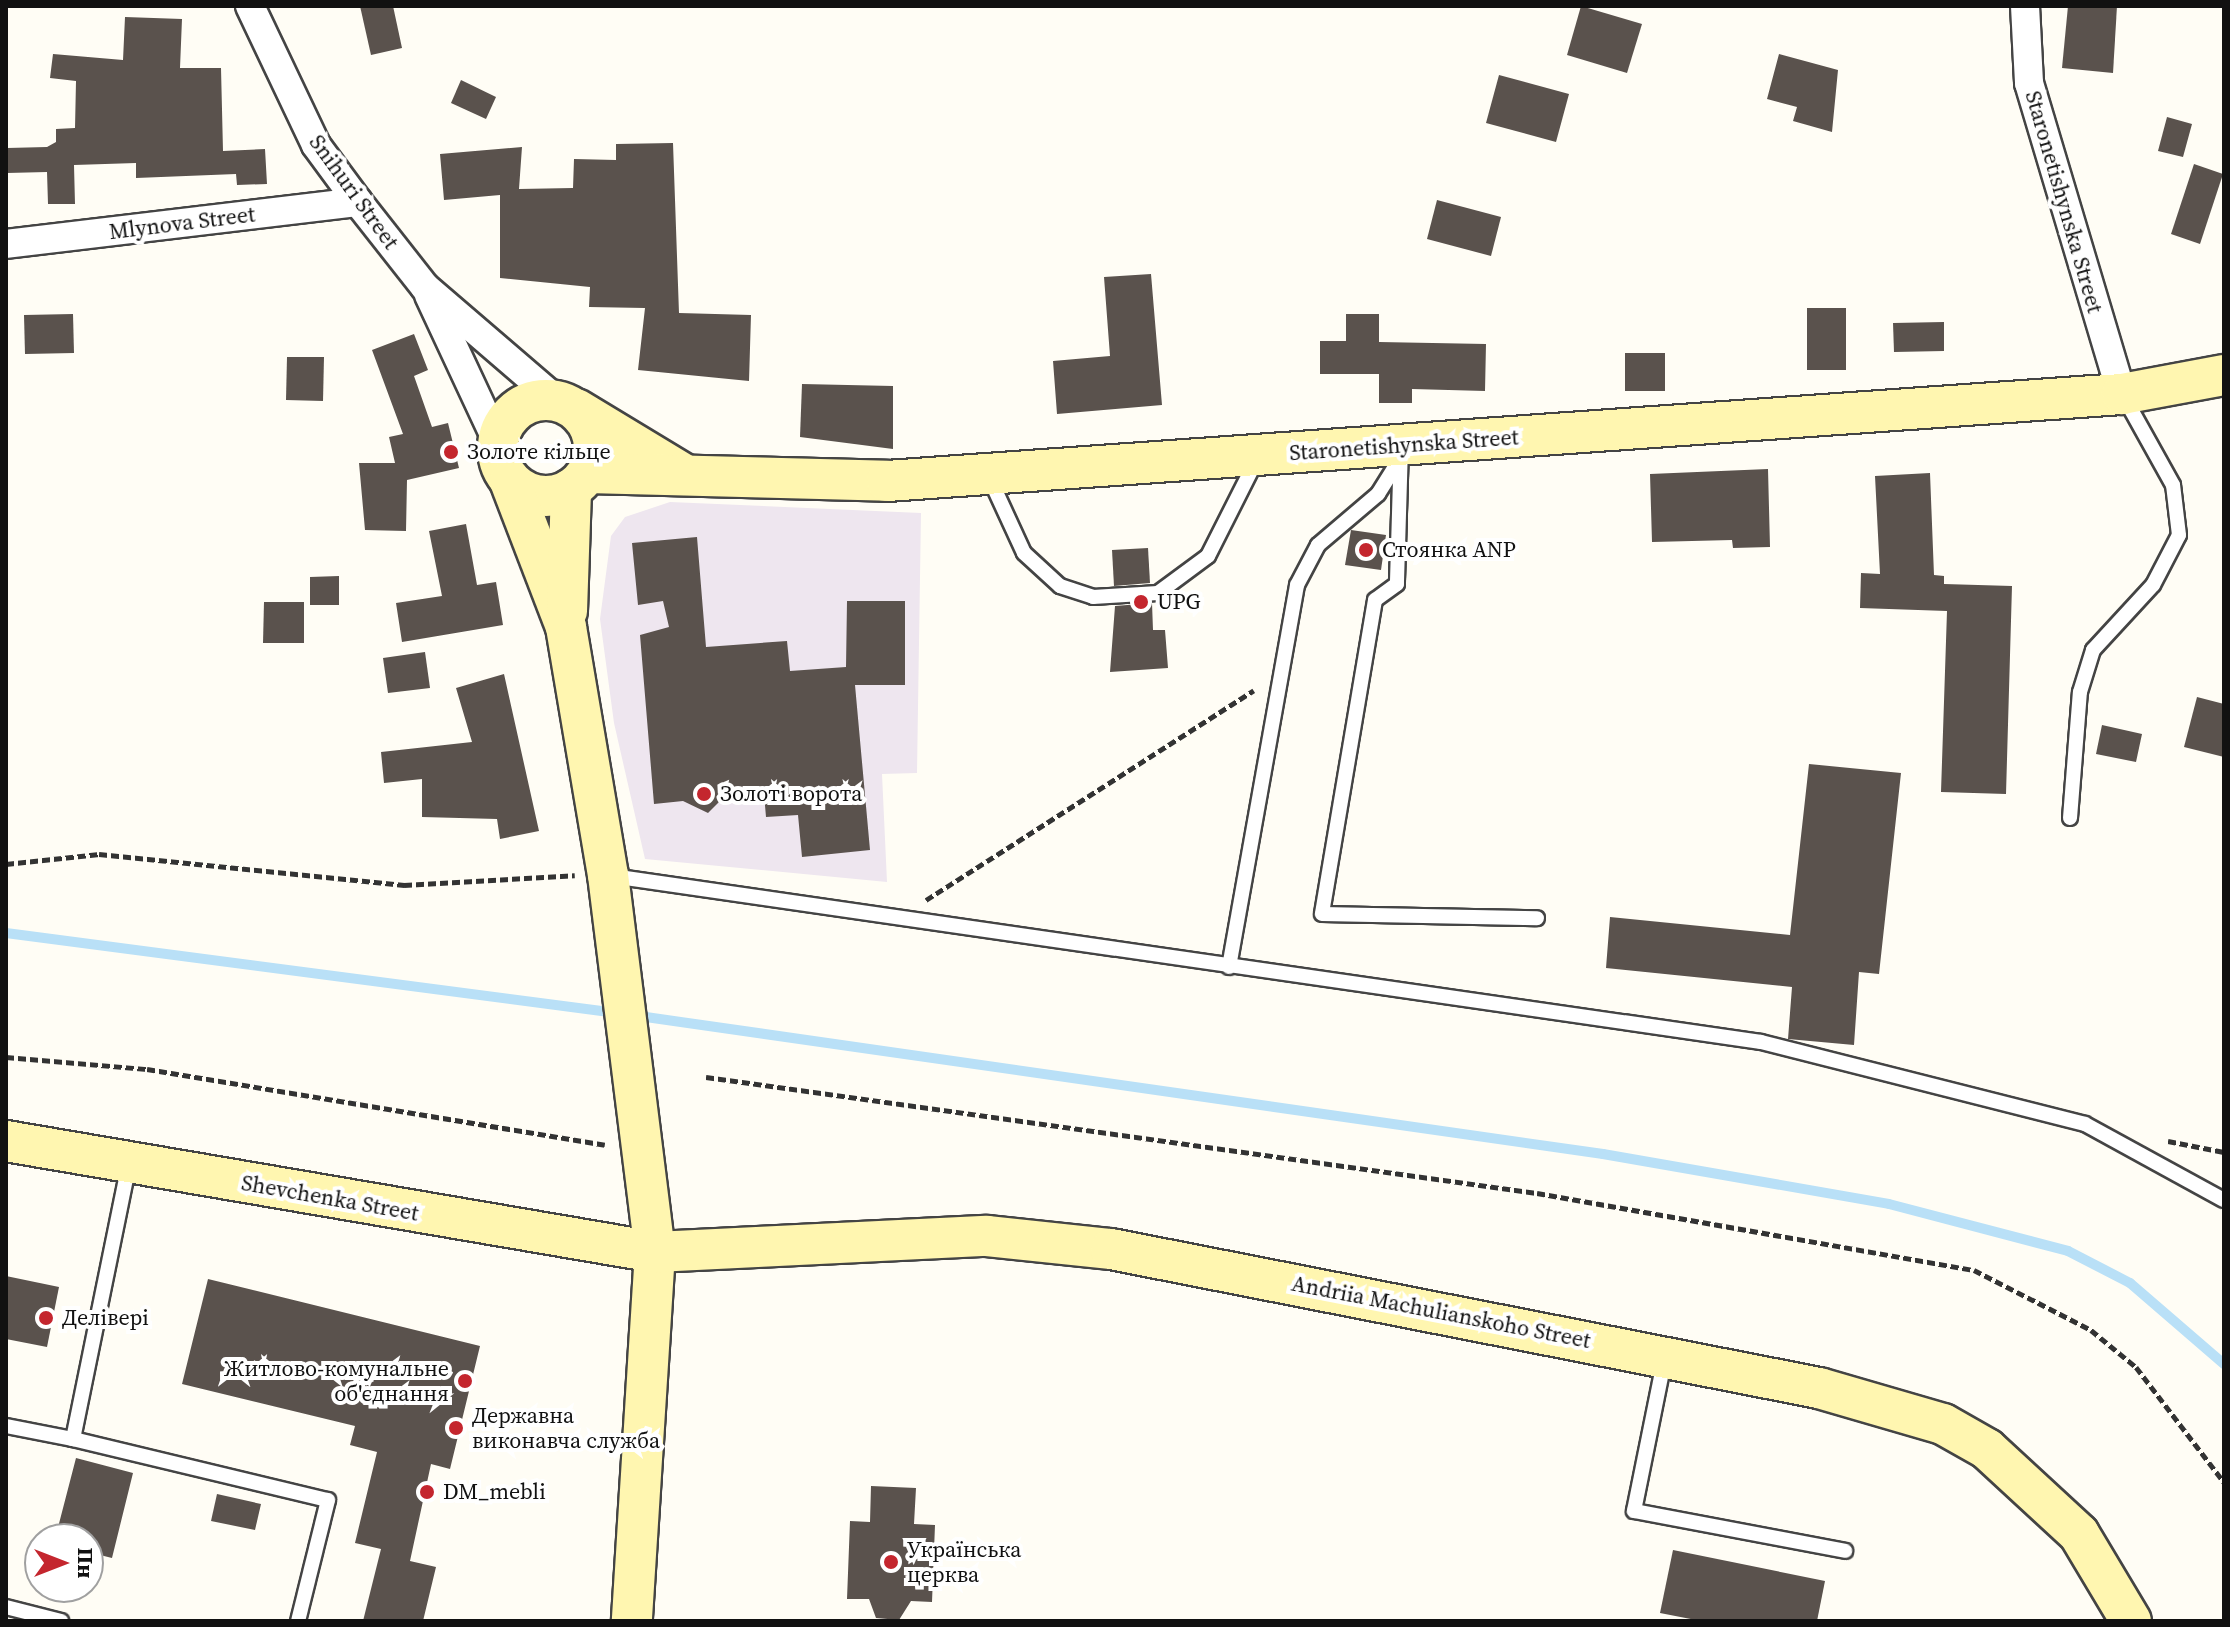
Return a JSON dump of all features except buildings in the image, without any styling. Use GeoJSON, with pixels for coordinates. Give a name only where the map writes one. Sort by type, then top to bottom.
{"type":"FeatureCollection","features":[{"type":"Feature","properties":{"kind":"main road","name":"Staronetishynska Street"},"geometry":{"type":"LineString","coordinates":[[580,481],[685,475],[887,481],[988,475],[2122,394],[2224,375]]}},
{"type":"Feature","properties":{"kind":"main road","name":"Staronetishynska Street"},"geometry":{"type":"LineString","coordinates":[[564,403],[685,475]]}},
{"type":"Feature","properties":{"kind":"main road"},"geometry":{"type":"LineString","coordinates":[[566,627],[580,481],[594,444],[564,403],[524,404],[497,441],[566,627],[608,875],[624,1140],[655,1252],[632,1621]]}},
{"type":"Feature","properties":{"kind":"main road"},"geometry":{"type":"LineString","coordinates":[[510,481],[539,496],[580,481]]}},
{"type":"Feature","properties":{"kind":"main road","name":"Shevchenka Street"},"geometry":{"type":"LineString","coordinates":[[6,1141],[655,1252]]}},
{"type":"Feature","properties":{"kind":"main road","name":"Andriia Machulianskoho Street"},"geometry":{"type":"LineString","coordinates":[[655,1252],[987,1236],[1111,1249],[1665,1357],[1892,1406],[1987,1449],[2079,1534],[2131,1621]]}},
{"type":"Feature","properties":{"kind":"street","name":"Snihuri Street"},"geometry":{"type":"LineString","coordinates":[[250,6],[316,145],[425,287],[564,403]]}},
{"type":"Feature","properties":{"kind":"street","name":"Staronetishynska Street"},"geometry":{"type":"LineString","coordinates":[[2025,6],[2029,83],[2122,394]]}},
{"type":"Feature","properties":{"kind":"street","name":"Mlynova Street"},"geometry":{"type":"LineString","coordinates":[[6,244],[358,202]]}},
{"type":"Feature","properties":{"kind":"street","name":"Snihuri Street"},"geometry":{"type":"LineString","coordinates":[[425,287],[497,441]]}},
{"type":"Feature","properties":{"kind":"lane"},"geometry":{"type":"LineString","coordinates":[[2070,818],[2089,659],[2171,561],[2179,535],[2168,473],[2122,394]]}},
{"type":"Feature","properties":{"kind":"lane"},"geometry":{"type":"LineString","coordinates":[[1229,967],[1282,672],[1306,563],[1390,479],[1401,446]]}},
{"type":"Feature","properties":{"kind":"lane"},"geometry":{"type":"LineString","coordinates":[[1401,446],[1397,584],[1375,600],[1322,914],[1537,918]]}},
{"type":"Feature","properties":{"kind":"lane"},"geometry":{"type":"LineString","coordinates":[[988,475],[1038,571],[1093,597],[1145,594],[1180,582],[1208,556],[1258,456]]}},
{"type":"Feature","properties":{"kind":"lane"},"geometry":{"type":"LineString","coordinates":[[608,875],[1761,1042],[1959,1088],[2085,1124],[2224,1200]]}},
{"type":"Feature","properties":{"kind":"lane"},"geometry":{"type":"LineString","coordinates":[[73,1439],[130,1163]]}},
{"type":"Feature","properties":{"kind":"lane"},"geometry":{"type":"LineString","coordinates":[[1665,1357],[1634,1511],[1845,1551]]}},
{"type":"Feature","properties":{"kind":"lane"},"geometry":{"type":"LineString","coordinates":[[6,1426],[328,1500],[298,1621]]}},
{"type":"Feature","properties":{"kind":"lane"},"geometry":{"type":"LineString","coordinates":[[6,1607],[61,1621]]}},
{"type":"Feature","properties":{"kind":"path"},"geometry":{"type":"LineString","coordinates":[[906,919],[936,891],[1282,672]]}},
{"type":"Feature","properties":{"kind":"path"},"geometry":{"type":"LineString","coordinates":[[6,864],[99,854],[404,885],[608,875]]}},
{"type":"Feature","properties":{"kind":"path"},"geometry":{"type":"LineString","coordinates":[[6,1057],[147,1069],[624,1140]]}},
{"type":"Feature","properties":{"kind":"path"},"geometry":{"type":"LineString","coordinates":[[706,1077],[1537,1193],[1974,1270],[2026,1291],[2114,1348],[2183,1421],[2224,1482]]}},
{"type":"Feature","properties":{"kind":"shaded area"},"geometry":{"type":"Polygon","coordinates":[[[670,502],[921,513],[917,773],[882,774],[887,882],[645,859],[614,723],[600,619],[611,536],[625,517],[670,502]]]}},
{"type":"Feature","properties":{"kind":"waterway"},"geometry":{"type":"LineString","coordinates":[[6,933],[617,1013]]}},
{"type":"Feature","properties":{"kind":"waterway"},"geometry":{"type":"LineString","coordinates":[[632,1015],[1603,1154],[1889,1204],[2068,1251],[2130,1283],[2224,1364]]}},
{"type":"Feature","properties":{"kind":"place","name":"Золоте кільце"},"geometry":{"type":"Point","coordinates":[451,452]}},
{"type":"Feature","properties":{"kind":"place","name":"Стоянка ANP"},"geometry":{"type":"Point","coordinates":[1366,550]}},
{"type":"Feature","properties":{"kind":"place","name":"UPG"},"geometry":{"type":"Point","coordinates":[1141,602]}},
{"type":"Feature","properties":{"kind":"place","name":"Золоті ворота"},"geometry":{"type":"Point","coordinates":[704,794]}},
{"type":"Feature","properties":{"kind":"place","name":"Делівері"},"geometry":{"type":"Point","coordinates":[46,1318]}},
{"type":"Feature","properties":{"kind":"place","name":"Житлово-комунальне об'єднання"},"geometry":{"type":"Point","coordinates":[465,1381]}},
{"type":"Feature","properties":{"kind":"place","name":"Державна виконавча служба"},"geometry":{"type":"Point","coordinates":[456,1428]}},
{"type":"Feature","properties":{"kind":"place","name":"DM_mebli"},"geometry":{"type":"Point","coordinates":[427,1492]}},
{"type":"Feature","properties":{"kind":"place","name":"Українська церква"},"geometry":{"type":"Point","coordinates":[891,1562]}}]}
